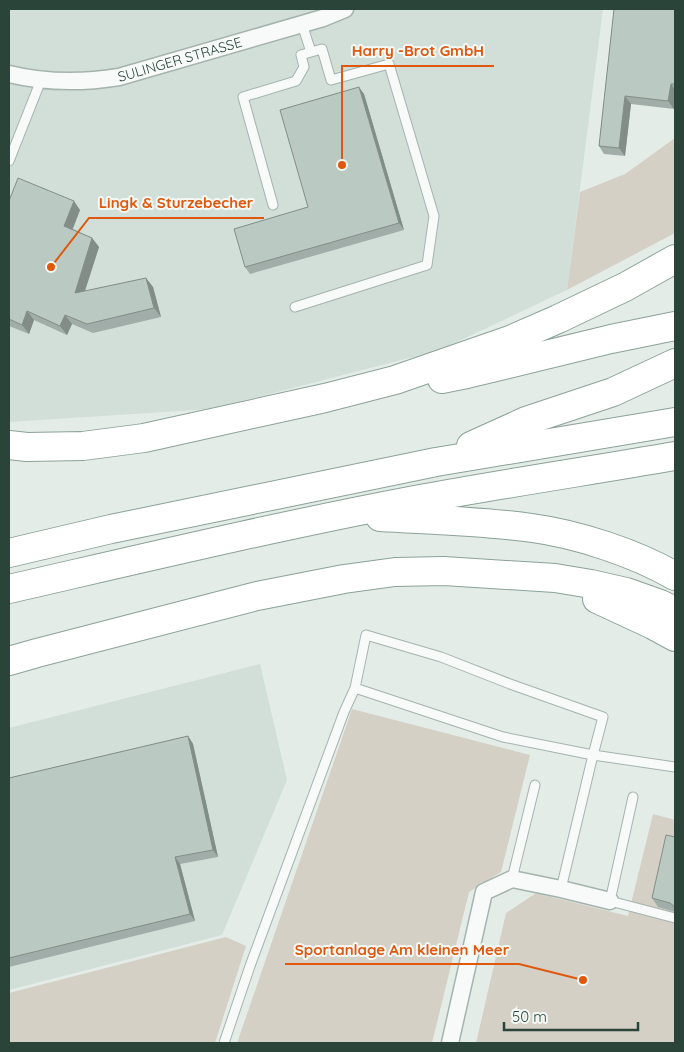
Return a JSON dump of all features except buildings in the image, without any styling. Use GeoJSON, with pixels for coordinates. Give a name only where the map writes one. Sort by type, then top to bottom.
{"type":"FeatureCollection","features":[{"type":"Feature","properties":{"kind":"highway"},"geometry":{"type":"LineString","coordinates":[[9,445],[27,447],[83,446],[144,438],[325,398],[395,380],[510,340],[625,287],[675,259]]}},
{"type":"Feature","properties":{"kind":"highway"},"geometry":{"type":"LineString","coordinates":[[325,398],[467,374],[611,339],[675,326]]}},
{"type":"Feature","properties":{"kind":"highway"},"geometry":{"type":"LineString","coordinates":[[436,462],[526,421],[613,392],[675,363]]}},
{"type":"Feature","properties":{"kind":"highway"},"geometry":{"type":"LineString","coordinates":[[9,553],[121,527],[436,462],[675,422]]}},
{"type":"Feature","properties":{"kind":"highway"},"geometry":{"type":"LineString","coordinates":[[9,589],[223,539],[341,515],[476,489],[675,456]]}},
{"type":"Feature","properties":{"kind":"highway"},"geometry":{"type":"LineString","coordinates":[[341,515],[533,528],[587,540],[622,552],[675,576]]}},
{"type":"Feature","properties":{"kind":"highway"},"geometry":{"type":"LineString","coordinates":[[9,661],[37,652],[257,596],[344,579],[395,572],[444,571],[555,578],[626,592],[675,611]]}},
{"type":"Feature","properties":{"kind":"highway"},"geometry":{"type":"LineString","coordinates":[[514,575],[592,597],[675,637]]}},
{"type":"Feature","properties":{"kind":"street","name":"SULINGER STRASSE"},"geometry":{"type":"LineString","coordinates":[[9,74],[53,82],[101,80],[119,77],[323,18],[345,9]]}},
{"type":"Feature","properties":{"kind":"street"},"geometry":{"type":"LineString","coordinates":[[450,1043],[484,892],[512,879],[610,901]]}},
{"type":"Feature","properties":{"kind":"lane"},"geometry":{"type":"LineString","coordinates":[[302,24],[311,52]]}},
{"type":"Feature","properties":{"kind":"lane"},"geometry":{"type":"LineString","coordinates":[[273,205],[243,97],[296,81],[304,67],[301,55],[322,49],[331,80],[389,64],[434,216],[427,265],[295,307]]}},
{"type":"Feature","properties":{"kind":"lane"},"geometry":{"type":"LineString","coordinates":[[9,161],[41,80]]}},
{"type":"Feature","properties":{"kind":"lane"},"geometry":{"type":"LineString","coordinates":[[224,1043],[250,966],[344,712],[355,688],[366,635],[441,658],[603,717],[561,889]]}},
{"type":"Feature","properties":{"kind":"lane"},"geometry":{"type":"LineString","coordinates":[[355,688],[503,737],[594,755],[675,767]]}},
{"type":"Feature","properties":{"kind":"lane"},"geometry":{"type":"LineString","coordinates":[[512,879],[535,785]]}},
{"type":"Feature","properties":{"kind":"lane"},"geometry":{"type":"LineString","coordinates":[[633,797],[610,901],[675,918]]}},
{"type":"Feature","properties":{"kind":"shaded area"},"geometry":{"type":"Polygon","coordinates":[[[9,9],[603,9],[567,290],[440,350],[211,409],[9,422],[9,9]]]}},
{"type":"Feature","properties":{"kind":"shaded area"},"geometry":{"type":"Polygon","coordinates":[[[675,138],[675,233],[567,290],[580,192],[625,174],[675,138]]]}},
{"type":"Feature","properties":{"kind":"shaded area"},"geometry":{"type":"Polygon","coordinates":[[[260,664],[287,780],[222,935],[9,990],[9,728],[260,664]]]}},
{"type":"Feature","properties":{"kind":"shaded area"},"geometry":{"type":"Polygon","coordinates":[[[352,709],[530,755],[501,872],[469,892],[432,1043],[237,1043],[352,709]]]}},
{"type":"Feature","properties":{"kind":"shaded area"},"geometry":{"type":"Polygon","coordinates":[[[653,814],[675,820],[675,1043],[476,1043],[506,913],[536,893],[628,916],[653,814]]]}},
{"type":"Feature","properties":{"kind":"shaded area"},"geometry":{"type":"Polygon","coordinates":[[[226,937],[246,946],[215,1043],[9,1043],[9,993],[226,937]]]}},
{"type":"Feature","properties":{"kind":"place","name":"Harry -Brot GmbH"},"geometry":{"type":"Point","coordinates":[342,165]}},
{"type":"Feature","properties":{"kind":"place","name":"Lingk & Sturzebecher"},"geometry":{"type":"Point","coordinates":[51,267]}},
{"type":"Feature","properties":{"kind":"place","name":"Sportanlage Am kleinen Meer"},"geometry":{"type":"Point","coordinates":[583,980]}}]}
